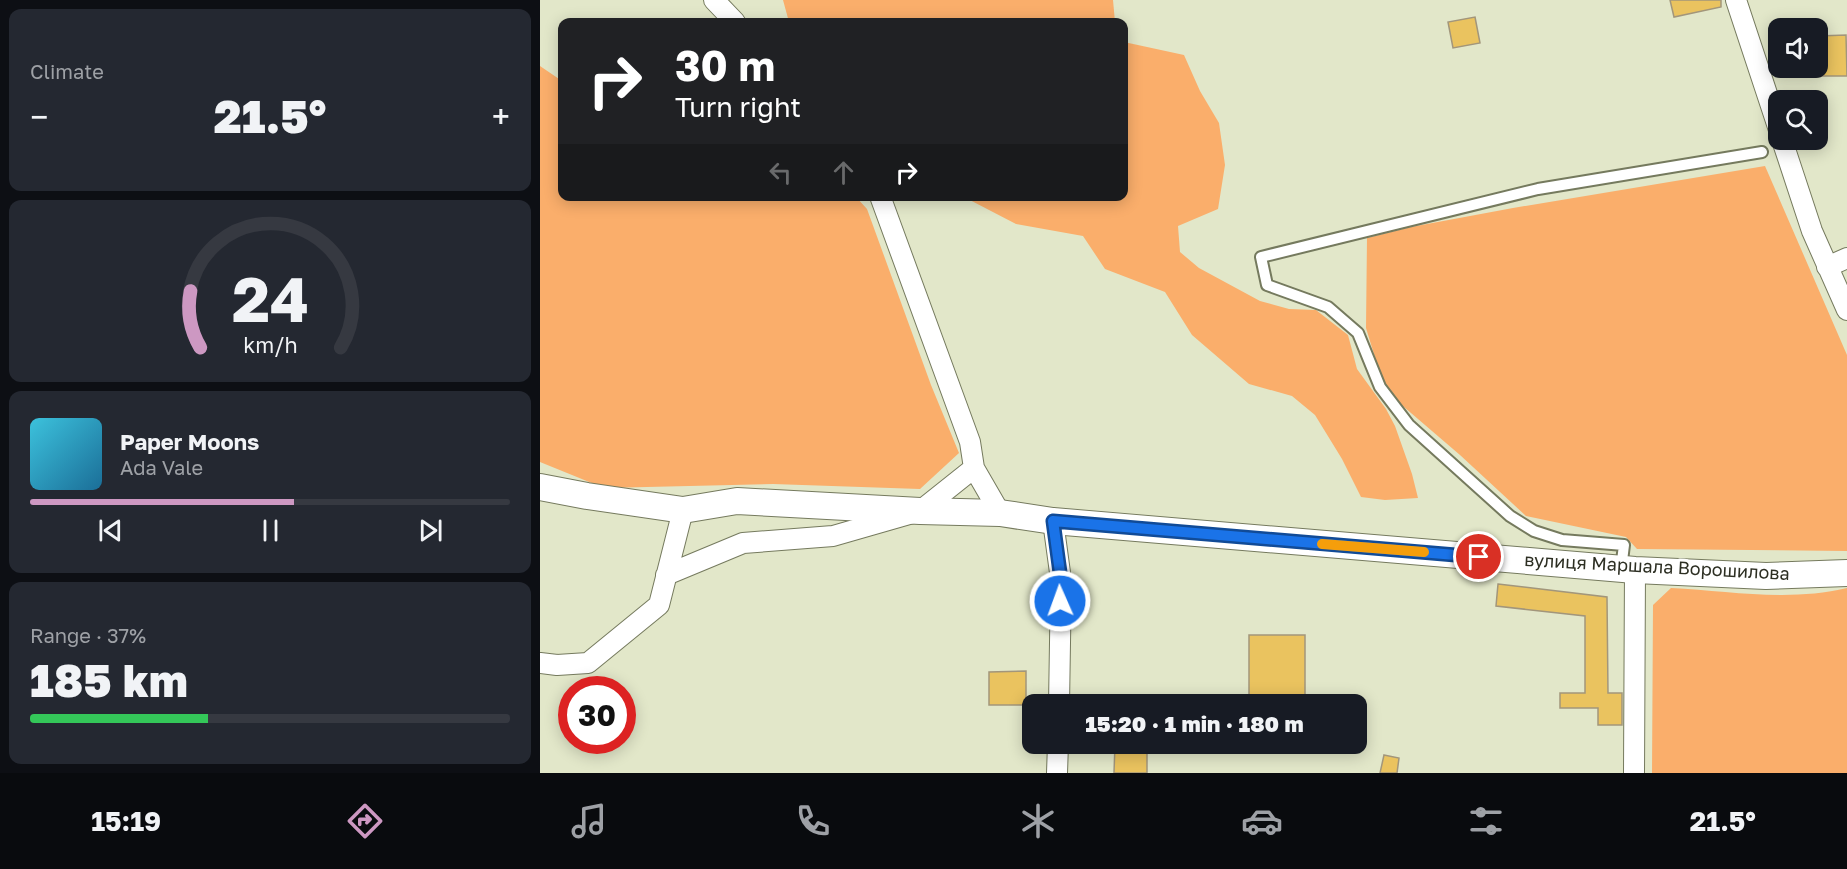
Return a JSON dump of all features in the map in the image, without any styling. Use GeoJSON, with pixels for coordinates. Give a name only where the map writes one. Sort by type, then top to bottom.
{"type":"FeatureCollection","features":[{"type":"Feature","properties":{"kind":"street"},"geometry":{"type":"LineString","coordinates":[[714,0],[731,18]]}},
{"type":"Feature","properties":{"kind":"street"},"geometry":{"type":"LineString","coordinates":[[1736,0],[1768,97]]}},
{"type":"Feature","properties":{"kind":"street"},"geometry":{"type":"LineString","coordinates":[[1785,150],[1812,231],[1847,310]]}},
{"type":"Feature","properties":{"kind":"street"},"geometry":{"type":"LineString","coordinates":[[882,201],[970,442],[974,468],[1000,513]]}},
{"type":"Feature","properties":{"kind":"street"},"geometry":{"type":"LineString","coordinates":[[1827,267],[1847,258]]}},
{"type":"Feature","properties":{"kind":"street"},"geometry":{"type":"LineString","coordinates":[[666,575],[743,543],[833,536],[920,511],[974,468]]}},
{"type":"Feature","properties":{"kind":"street","name":"вулиця Маршала Ворошилова"},"geometry":{"type":"LineString","coordinates":[[540,487],[683,510],[737,501],[1000,513],[1053,521],[1628,569],[1766,576],[1847,573]]}},
{"type":"Feature","properties":{"kind":"street"},"geometry":{"type":"LineString","coordinates":[[540,663],[557,665],[588,663],[659,605],[683,510]]}},
{"type":"Feature","properties":{"kind":"street"},"geometry":{"type":"LineString","coordinates":[[1053,521],[1061,580],[1059,694]]}},
{"type":"Feature","properties":{"kind":"street"},"geometry":{"type":"LineString","coordinates":[[1628,569],[1634,773]]}},
{"type":"Feature","properties":{"kind":"street"},"geometry":{"type":"LineString","coordinates":[[1057,773],[1058,754]]}},
{"type":"Feature","properties":{"kind":"lane"},"geometry":{"type":"LineString","coordinates":[[1628,569],[1624,545],[1562,540],[1534,531],[1510,516],[1409,425],[1380,387],[1358,333],[1328,307],[1267,285],[1261,257],[1538,189],[1762,152]]}},
{"type":"Feature","properties":{"kind":"shaded area"},"geometry":{"type":"Polygon","coordinates":[[[783,0],[1113,0],[1115,18],[788,18],[783,0]]]}},
{"type":"Feature","properties":{"kind":"shaded area"},"geometry":{"type":"Polygon","coordinates":[[[1128,43],[1184,55],[1200,91],[1219,123],[1225,165],[1218,209],[1178,226],[1180,252],[1199,268],[1260,301],[1289,309],[1316,310],[1348,335],[1357,369],[1386,409],[1395,426],[1418,498],[1385,500],[1361,497],[1342,459],[1315,415],[1292,396],[1249,384],[1192,335],[1165,292],[1105,269],[1083,236],[1016,224],[972,201],[1128,201],[1128,43]]]}},
{"type":"Feature","properties":{"kind":"shaded area"},"geometry":{"type":"Polygon","coordinates":[[[540,66],[558,78],[558,201],[860,201],[867,209],[931,385],[959,453],[920,489],[773,484],[604,488],[540,462],[540,66]]]}},
{"type":"Feature","properties":{"kind":"shaded area"},"geometry":{"type":"Polygon","coordinates":[[[1765,166],[1847,355],[1847,551],[1637,549],[1626,537],[1526,516],[1390,395],[1366,328],[1367,238],[1411,227],[1513,208],[1765,166]]]}},
{"type":"Feature","properties":{"kind":"shaded area"},"geometry":{"type":"Polygon","coordinates":[[[1671,588],[1781,595],[1847,588],[1847,773],[1652,773],[1653,605],[1671,588]]]}},
{"type":"Feature","properties":{"kind":"building"},"geometry":{"type":"Polygon","coordinates":[[[1670,0],[1721,0],[1721,7],[1674,17],[1670,0]]]}},
{"type":"Feature","properties":{"kind":"building"},"geometry":{"type":"Polygon","coordinates":[[[1475,17],[1480,43],[1453,48],[1448,22],[1475,17]]]}},
{"type":"Feature","properties":{"kind":"building"},"geometry":{"type":"Polygon","coordinates":[[[1846,35],[1847,76],[1828,76],[1828,36],[1846,35]]]}},
{"type":"Feature","properties":{"kind":"building"},"geometry":{"type":"Polygon","coordinates":[[[1498,584],[1607,597],[1608,693],[1622,693],[1622,725],[1598,725],[1598,708],[1560,708],[1560,693],[1585,693],[1585,616],[1496,606],[1498,584]]]}},
{"type":"Feature","properties":{"kind":"building"},"geometry":{"type":"Polygon","coordinates":[[[1249,635],[1305,635],[1305,694],[1249,694],[1249,635]]]}},
{"type":"Feature","properties":{"kind":"building"},"geometry":{"type":"Polygon","coordinates":[[[1026,671],[1026,694],[1022,694],[1022,705],[989,705],[989,672],[1026,671]]]}},
{"type":"Feature","properties":{"kind":"building"},"geometry":{"type":"Polygon","coordinates":[[[1115,754],[1147,754],[1147,773],[1114,773],[1115,754]]]}},
{"type":"Feature","properties":{"kind":"building"},"geometry":{"type":"Polygon","coordinates":[[[1384,755],[1399,758],[1397,773],[1380,773],[1384,755]]]}},
{"type":"Feature","properties":{"kind":"slow traffic"},"geometry":{"type":"LineString","coordinates":[[1322,544],[1424,552]]}},
{"type":"Feature","properties":{"kind":"route"},"geometry":{"type":"LineString","coordinates":[[1060,601],[1061,580],[1053,521],[1479,557]]}}]}
